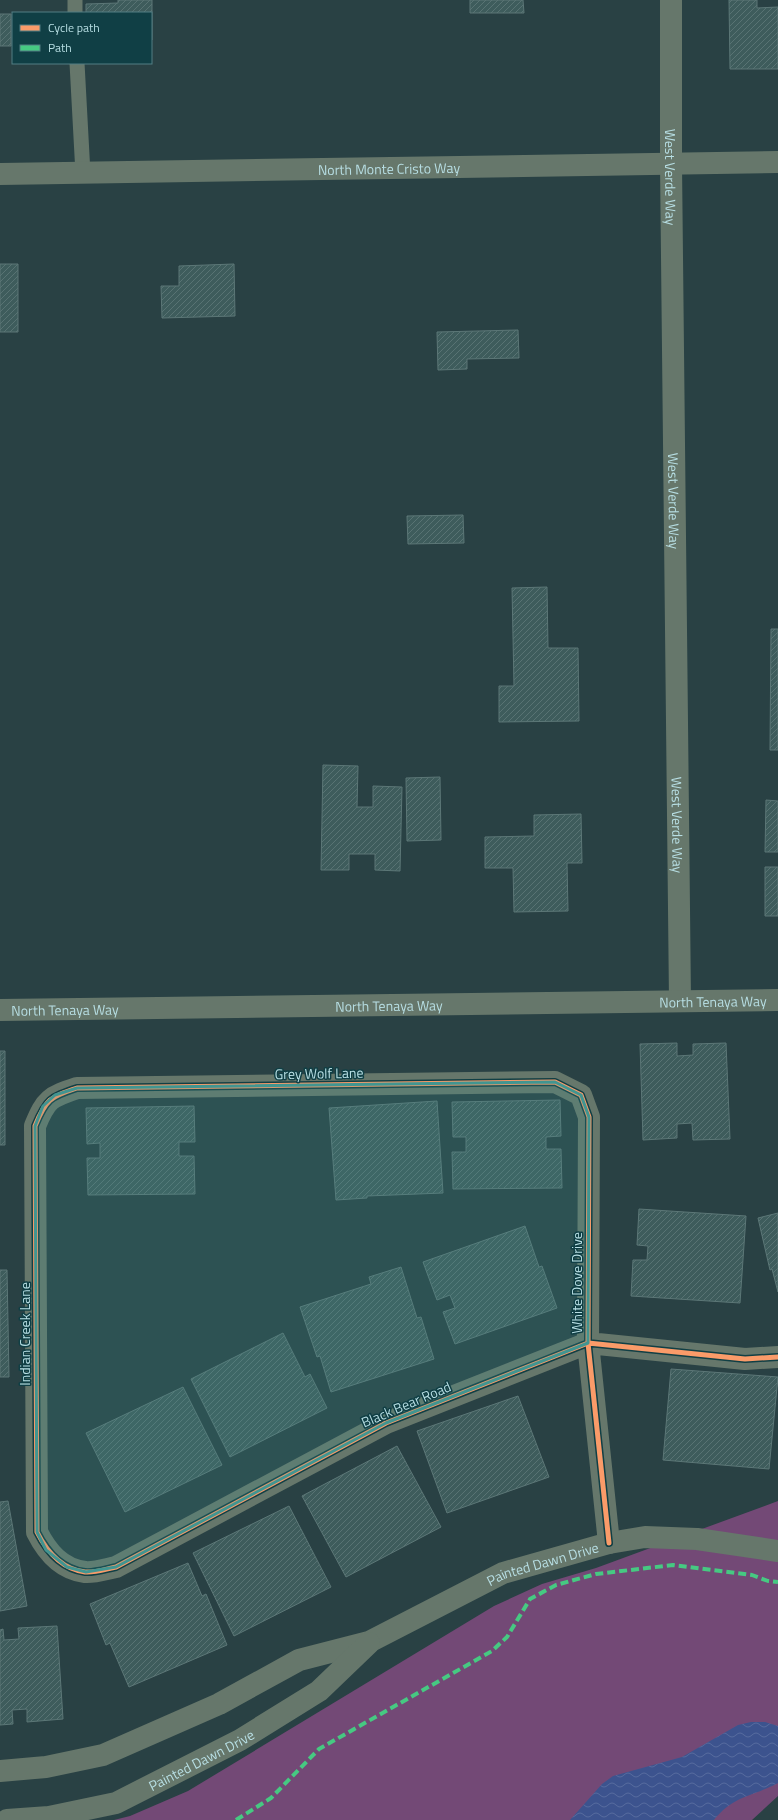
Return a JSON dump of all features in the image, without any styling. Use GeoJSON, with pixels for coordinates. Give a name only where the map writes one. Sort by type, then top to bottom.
{"type":"FeatureCollection","features":[{"type":"Feature","properties":{"kind":"street","name":"West Verde Way"},"geometry":{"type":"LineString","coordinates":[[671,0],[671,164],[680,1001]]}},
{"type":"Feature","properties":{"kind":"street","name":"North Monte Cristo Way"},"geometry":{"type":"LineString","coordinates":[[0,174],[83,174],[778,162]]}},
{"type":"Feature","properties":{"kind":"street","name":"North Tenaya Way"},"geometry":{"type":"LineString","coordinates":[[0,1010],[778,1000]]}},
{"type":"Feature","properties":{"kind":"street","name":"Grey Wolf Lane"},"geometry":{"type":"LineString","coordinates":[[55,1095],[77,1088],[555,1082],[581,1095]]}},
{"type":"Feature","properties":{"kind":"street","name":"Indian Creek Lane"},"geometry":{"type":"LineString","coordinates":[[55,1095],[43,1106],[35,1126],[37,1532],[46,1550],[67,1567]]}},
{"type":"Feature","properties":{"kind":"street","name":"White Dove Drive"},"geometry":{"type":"LineString","coordinates":[[581,1095],[590,1117],[588,1342],[609,1543]]}},
{"type":"Feature","properties":{"kind":"street","name":"Black Bear Road"},"geometry":{"type":"LineString","coordinates":[[67,1567],[86,1572],[116,1567],[386,1423],[588,1342],[745,1359],[778,1357]]}},
{"type":"Feature","properties":{"kind":"street","name":"Painted Dawn Drive"},"geometry":{"type":"LineString","coordinates":[[0,1771],[46,1767],[103,1755],[219,1704],[299,1660],[369,1642],[503,1573],[609,1543],[645,1538],[697,1539],[778,1551]]}},
{"type":"Feature","properties":{"kind":"street","name":"Painted Dawn Drive"},"geometry":{"type":"LineString","coordinates":[[7,1820],[49,1817],[116,1802],[240,1740],[319,1691],[369,1642]]}},
{"type":"Feature","properties":{"kind":"lane"},"geometry":{"type":"LineString","coordinates":[[75,0],[75,12]]}},
{"type":"Feature","properties":{"kind":"lane"},"geometry":{"type":"LineString","coordinates":[[78,64],[83,174]]}},
{"type":"Feature","properties":{"kind":"highlighted area"},"geometry":{"type":"Polygon","coordinates":[[[555,1082],[581,1095],[589,1117],[588,1343],[386,1423],[116,1567],[86,1572],[67,1567],[46,1550],[37,1532],[35,1126],[43,1106],[55,1095],[77,1088],[555,1082]]]}},
{"type":"Feature","properties":{"kind":"shaded area"},"geometry":{"type":"Polygon","coordinates":[[[778,1501],[778,1796],[752,1820],[114,1820],[130,1816],[188,1791],[494,1606],[542,1584],[596,1568],[778,1501]]]}},
{"type":"Feature","properties":{"kind":"water"},"geometry":{"type":"Polygon","coordinates":[[[751,1722],[765,1722],[778,1726],[778,1783],[736,1801],[721,1812],[714,1820],[570,1820],[602,1784],[613,1776],[682,1757],[738,1725],[751,1722]]]}},
{"type":"Feature","properties":{"kind":"building"},"geometry":{"type":"Polygon","coordinates":[[[118,0],[152,0],[152,12],[86,12],[86,4],[118,3],[118,0]]]}},
{"type":"Feature","properties":{"kind":"building"},"geometry":{"type":"Polygon","coordinates":[[[470,0],[523,0],[524,13],[470,13],[470,0]]]}},
{"type":"Feature","properties":{"kind":"building"},"geometry":{"type":"Polygon","coordinates":[[[729,0],[757,0],[757,8],[778,7],[778,69],[730,69],[729,0]]]}},
{"type":"Feature","properties":{"kind":"building"},"geometry":{"type":"Polygon","coordinates":[[[0,14],[11,14],[11,46],[0,46],[0,14]]]}},
{"type":"Feature","properties":{"kind":"building"},"geometry":{"type":"Polygon","coordinates":[[[0,264],[18,264],[18,332],[0,332],[0,264]]]}},
{"type":"Feature","properties":{"kind":"building"},"geometry":{"type":"Polygon","coordinates":[[[234,264],[235,316],[162,318],[161,286],[179,286],[179,266],[234,264]]]}},
{"type":"Feature","properties":{"kind":"building"},"geometry":{"type":"Polygon","coordinates":[[[518,330],[519,358],[467,359],[467,369],[438,370],[437,332],[518,330]]]}},
{"type":"Feature","properties":{"kind":"building"},"geometry":{"type":"Polygon","coordinates":[[[463,515],[464,543],[408,544],[407,516],[463,515]]]}},
{"type":"Feature","properties":{"kind":"building"},"geometry":{"type":"Polygon","coordinates":[[[547,587],[548,648],[578,648],[579,721],[499,722],[499,686],[514,686],[512,588],[547,587]]]}},
{"type":"Feature","properties":{"kind":"building"},"geometry":{"type":"Polygon","coordinates":[[[771,629],[778,629],[778,750],[770,750],[771,629]]]}},
{"type":"Feature","properties":{"kind":"building"},"geometry":{"type":"Polygon","coordinates":[[[323,765],[358,766],[357,807],[373,807],[373,786],[402,787],[400,871],[375,870],[375,854],[349,854],[349,870],[321,870],[323,765]]]}},
{"type":"Feature","properties":{"kind":"building"},"geometry":{"type":"Polygon","coordinates":[[[440,777],[441,840],[407,841],[406,778],[440,777]]]}},
{"type":"Feature","properties":{"kind":"building"},"geometry":{"type":"Polygon","coordinates":[[[766,800],[778,801],[778,852],[765,852],[766,800]]]}},
{"type":"Feature","properties":{"kind":"building"},"geometry":{"type":"Polygon","coordinates":[[[581,814],[582,863],[567,863],[568,911],[514,912],[513,868],[485,868],[485,837],[534,836],[534,815],[581,814]]]}},
{"type":"Feature","properties":{"kind":"building"},"geometry":{"type":"Polygon","coordinates":[[[765,867],[778,867],[778,916],[765,916],[765,867]]]}},
{"type":"Feature","properties":{"kind":"building"},"geometry":{"type":"Polygon","coordinates":[[[677,1043],[677,1056],[693,1055],[693,1044],[726,1043],[730,1139],[693,1140],[692,1123],[677,1124],[677,1138],[643,1140],[640,1044],[677,1043]]]}},
{"type":"Feature","properties":{"kind":"building"},"geometry":{"type":"Polygon","coordinates":[[[0,1051],[5,1051],[5,1145],[0,1145],[0,1051]]]}},
{"type":"Feature","properties":{"kind":"building"},"geometry":{"type":"Polygon","coordinates":[[[560,1100],[561,1136],[546,1137],[546,1149],[561,1149],[562,1188],[453,1189],[452,1152],[466,1152],[466,1137],[453,1137],[452,1102],[560,1100]]]}},
{"type":"Feature","properties":{"kind":"building"},"geometry":{"type":"Polygon","coordinates":[[[437,1101],[443,1193],[367,1196],[367,1198],[336,1200],[329,1108],[437,1101]]]}},
{"type":"Feature","properties":{"kind":"building"},"geometry":{"type":"Polygon","coordinates":[[[194,1106],[195,1142],[179,1142],[179,1156],[194,1156],[195,1194],[88,1195],[87,1158],[100,1158],[100,1143],[87,1144],[86,1108],[194,1106]]]}},
{"type":"Feature","properties":{"kind":"building"},"geometry":{"type":"Polygon","coordinates":[[[639,1209],[746,1216],[740,1303],[631,1296],[633,1260],[647,1260],[648,1246],[637,1245],[639,1209]]]}},
{"type":"Feature","properties":{"kind":"building"},"geometry":{"type":"Polygon","coordinates":[[[778,1213],[778,1292],[772,1269],[770,1270],[758,1218],[778,1213]]]}},
{"type":"Feature","properties":{"kind":"building"},"geometry":{"type":"Polygon","coordinates":[[[525,1226],[539,1267],[542,1266],[557,1308],[455,1344],[443,1312],[455,1308],[450,1295],[437,1300],[423,1262],[525,1226]]]}},
{"type":"Feature","properties":{"kind":"building"},"geometry":{"type":"Polygon","coordinates":[[[401,1267],[417,1318],[421,1317],[434,1359],[331,1392],[320,1356],[317,1357],[300,1307],[371,1284],[369,1277],[401,1267]]]}},
{"type":"Feature","properties":{"kind":"building"},"geometry":{"type":"Polygon","coordinates":[[[0,1270],[7,1270],[9,1377],[0,1377],[0,1270]]]}},
{"type":"Feature","properties":{"kind":"building"},"geometry":{"type":"Polygon","coordinates":[[[283,1333],[305,1377],[310,1374],[327,1408],[230,1457],[191,1379],[283,1333]]]}},
{"type":"Feature","properties":{"kind":"building"},"geometry":{"type":"Polygon","coordinates":[[[671,1369],[778,1377],[769,1469],[663,1460],[671,1369]]]}},
{"type":"Feature","properties":{"kind":"building"},"geometry":{"type":"Polygon","coordinates":[[[183,1387],[222,1465],[125,1512],[86,1433],[183,1387]]]}},
{"type":"Feature","properties":{"kind":"building"},"geometry":{"type":"Polygon","coordinates":[[[518,1396],[549,1477],[447,1513],[417,1431],[518,1396]]]}},
{"type":"Feature","properties":{"kind":"building"},"geometry":{"type":"Polygon","coordinates":[[[397,1446],[441,1527],[346,1577],[302,1496],[397,1446]]]}},
{"type":"Feature","properties":{"kind":"building"},"geometry":{"type":"Polygon","coordinates":[[[8,1501],[27,1606],[0,1611],[0,1502],[8,1501]]]}},
{"type":"Feature","properties":{"kind":"building"},"geometry":{"type":"Polygon","coordinates":[[[289,1506],[331,1587],[234,1636],[193,1553],[289,1506]]]}},
{"type":"Feature","properties":{"kind":"building"},"geometry":{"type":"Polygon","coordinates":[[[188,1563],[202,1596],[206,1594],[227,1645],[129,1687],[110,1643],[106,1645],[90,1604],[188,1563]]]}},
{"type":"Feature","properties":{"kind":"building"},"geometry":{"type":"Polygon","coordinates":[[[57,1626],[63,1719],[27,1722],[27,1709],[12,1710],[13,1724],[0,1725],[0,1630],[3,1629],[4,1640],[19,1639],[18,1628],[57,1626]]]}},
{"type":"Feature","properties":{"kind":"marked path"},"geometry":{"type":"LineString","coordinates":[[236,1820],[271,1798],[319,1749],[492,1651],[507,1637],[530,1599],[556,1585],[596,1574],[673,1565],[752,1575],[768,1581],[778,1582]]}},
{"type":"Feature","properties":{"kind":"cycle path"},"geometry":{"type":"LineString","coordinates":[[609,1543],[588,1343],[589,1117],[581,1095],[555,1082],[77,1088],[55,1097],[46,1104],[35,1126],[37,1532],[50,1553],[62,1563],[76,1570],[92,1572],[116,1567],[386,1423],[588,1343],[745,1359],[778,1357]]}}]}
